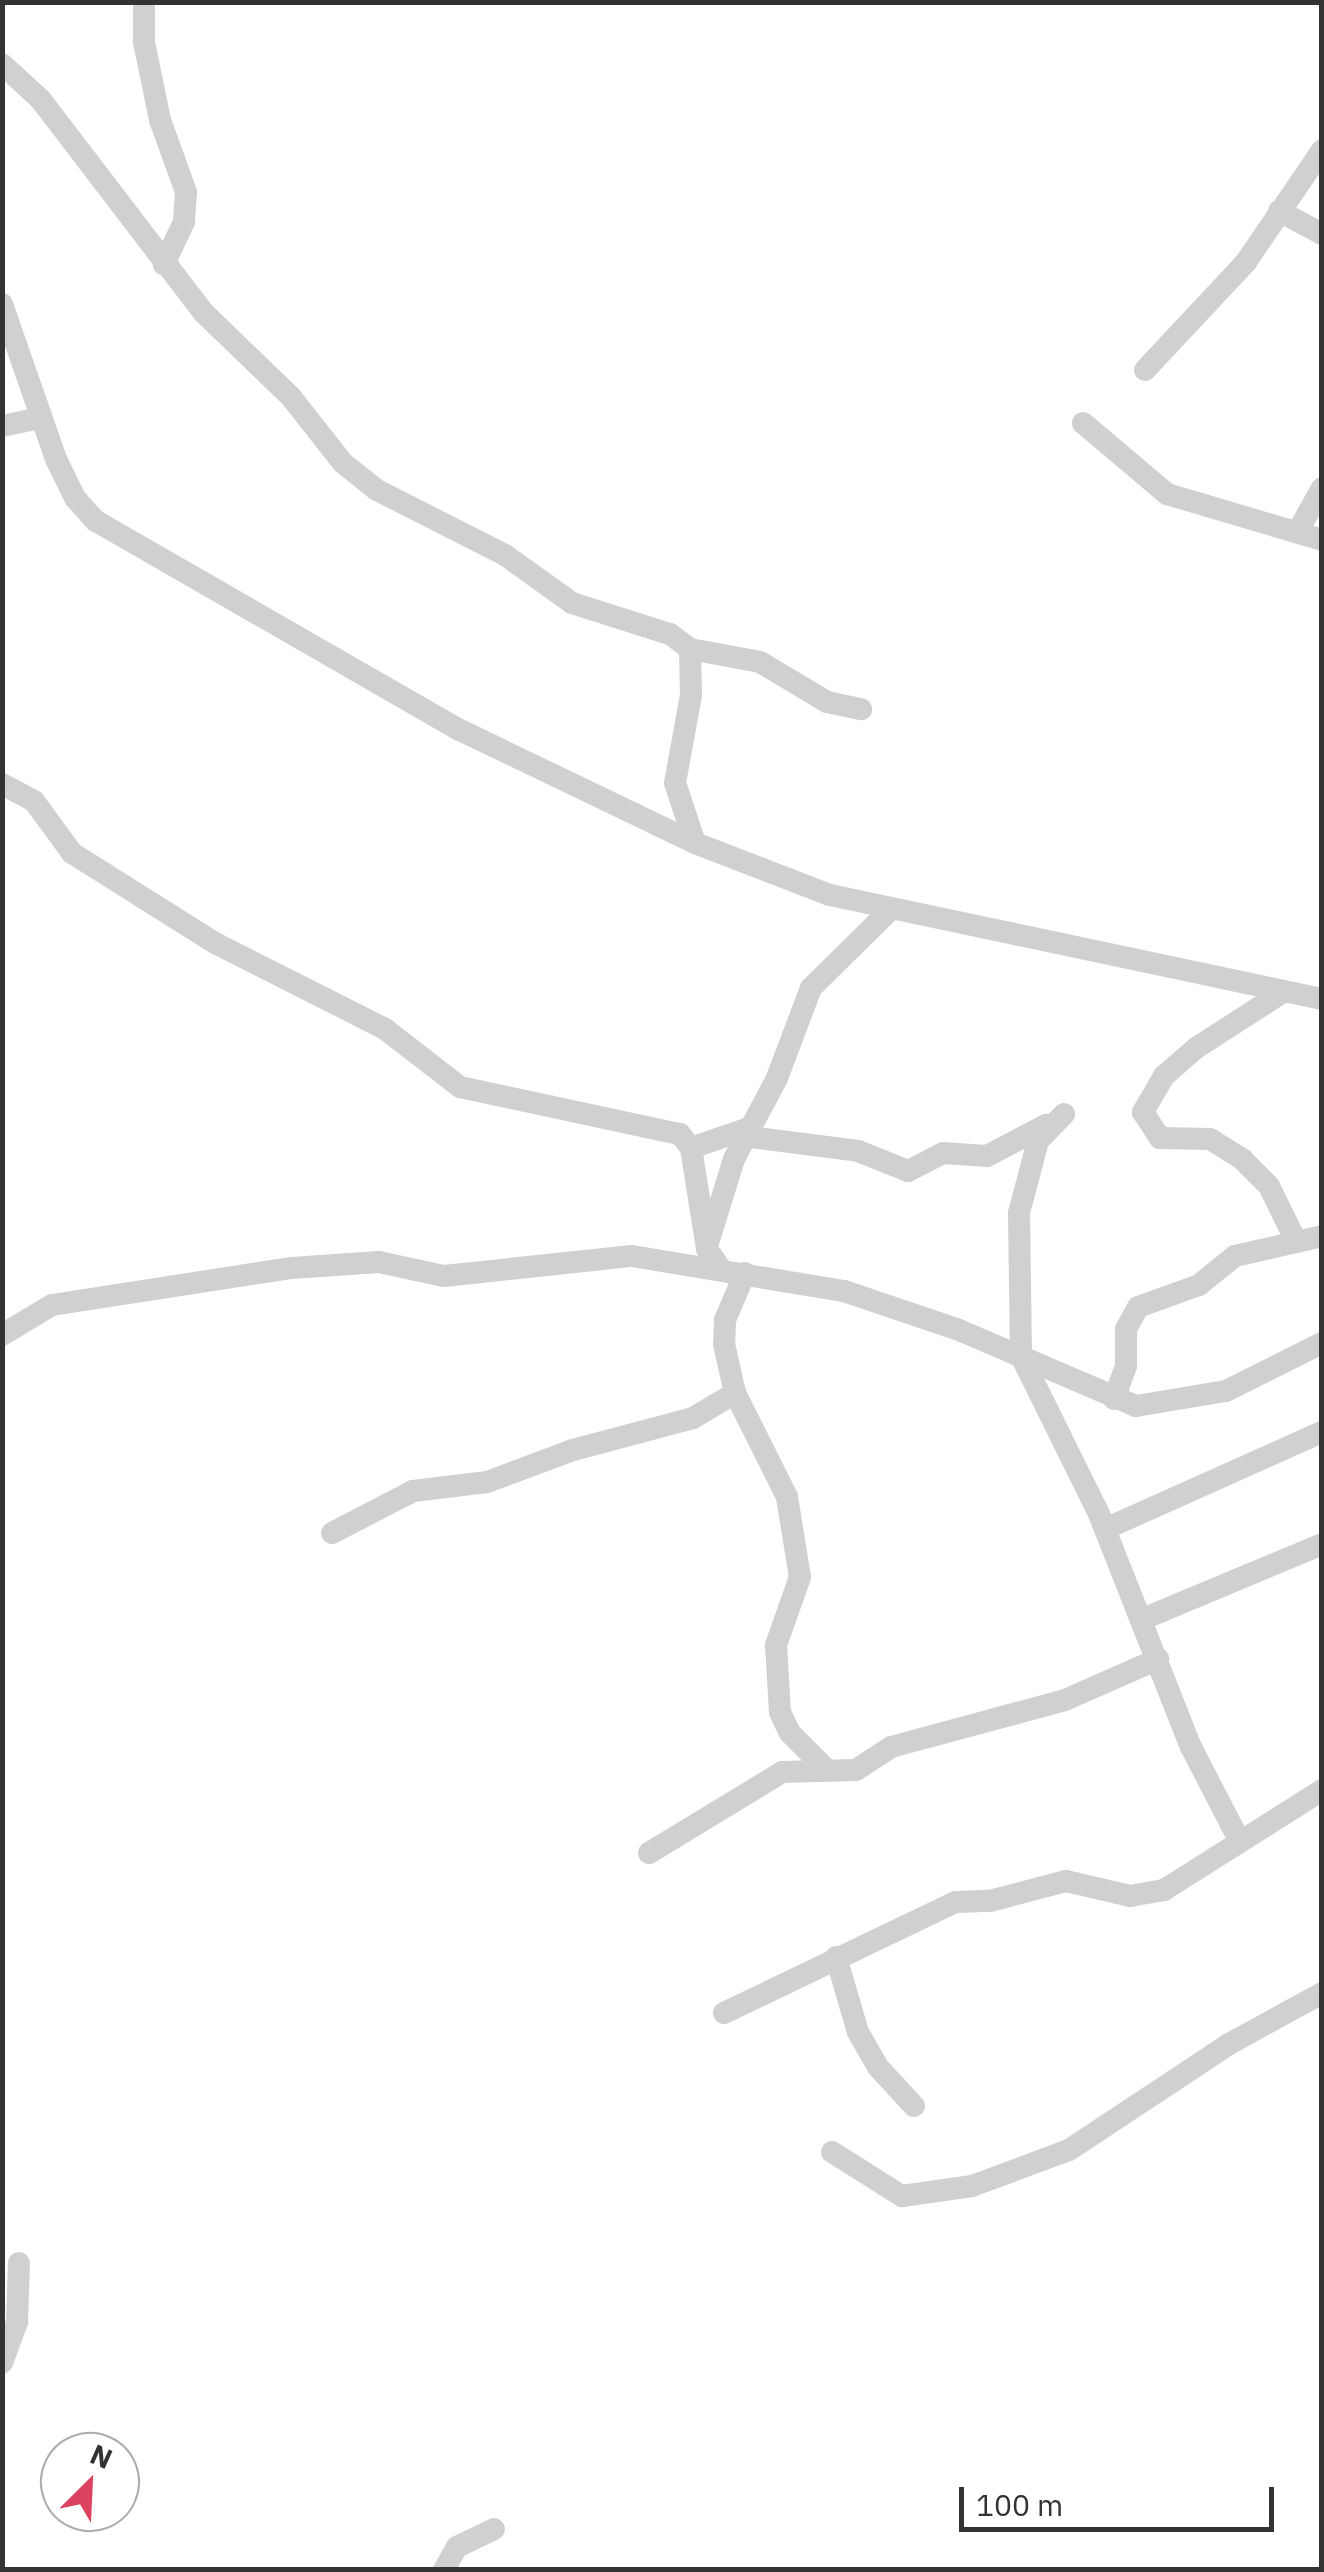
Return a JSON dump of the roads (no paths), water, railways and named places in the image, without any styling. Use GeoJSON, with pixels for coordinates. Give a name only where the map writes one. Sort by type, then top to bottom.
{"type":"FeatureCollection","features":[{"type":"Feature","properties":{"kind":"street"},"geometry":{"type":"LineString","coordinates":[[144,2],[144,42],[160,120],[186,192],[184,222],[164,264]]}},
{"type":"Feature","properties":{"kind":"street"},"geometry":{"type":"LineString","coordinates":[[2,64],[41,100],[203,312],[291,397],[322,441],[378,490],[504,556],[593,614],[670,634],[690,649],[770,665],[827,702],[862,708]]}},
{"type":"Feature","properties":{"kind":"street"},"geometry":{"type":"LineString","coordinates":[[1144,370],[1246,262],[1322,150]]}},
{"type":"Feature","properties":{"kind":"street"},"geometry":{"type":"LineString","coordinates":[[1279,212],[1322,234]]}},
{"type":"Feature","properties":{"kind":"street"},"geometry":{"type":"LineString","coordinates":[[2,304],[41,418],[75,498],[126,540],[476,738],[695,843],[889,911],[1322,999]]}},
{"type":"Feature","properties":{"kind":"street"},"geometry":{"type":"LineString","coordinates":[[2,426],[41,418]]}},
{"type":"Feature","properties":{"kind":"street"},"geometry":{"type":"LineString","coordinates":[[1083,423],[1167,494],[1322,540]]}},
{"type":"Feature","properties":{"kind":"street"},"geometry":{"type":"LineString","coordinates":[[1298,531],[1322,488]]}},
{"type":"Feature","properties":{"kind":"street"},"geometry":{"type":"LineString","coordinates":[[690,649],[691,695],[675,782],[695,843]]}},
{"type":"Feature","properties":{"kind":"street"},"geometry":{"type":"LineString","coordinates":[[2,784],[34,801],[64,845],[112,880],[215,944],[385,1030],[460,1086],[666,1128],[691,1148],[713,1257]]}},
{"type":"Feature","properties":{"kind":"street"},"geometry":{"type":"LineString","coordinates":[[713,1257],[744,1132],[777,1078],[811,988],[889,911]]}},
{"type":"Feature","properties":{"kind":"street"},"geometry":{"type":"LineString","coordinates":[[1284,992],[1196,1048],[1164,1076],[1143,1112],[1160,1138],[1210,1139],[1244,1160],[1270,1186],[1296,1241]]}},
{"type":"Feature","properties":{"kind":"street"},"geometry":{"type":"LineString","coordinates":[[691,1148],[744,1132],[858,1151],[908,1170],[943,1153],[988,1156],[1055,1120],[1019,1212],[1021,1356],[1105,1528],[1212,1795],[1239,1840]]}},
{"type":"Feature","properties":{"kind":"street"},"geometry":{"type":"LineString","coordinates":[[1114,1399],[1126,1366],[1126,1329],[1138,1307],[1199,1285],[1234,1256],[1322,1236]]}},
{"type":"Feature","properties":{"kind":"street"},"geometry":{"type":"LineString","coordinates":[[2,1335],[52,1305],[310,1266],[379,1262],[444,1276],[590,1256],[713,1257],[745,1273],[844,1291],[1021,1356],[1114,1399],[1146,1407],[1216,1394],[1322,1343]]}},
{"type":"Feature","properties":{"kind":"street"},"geometry":{"type":"LineString","coordinates":[[745,1273],[725,1320],[735,1394],[787,1497],[800,1578],[776,1644],[780,1712],[790,1732],[827,1770]]}},
{"type":"Feature","properties":{"kind":"street"},"geometry":{"type":"LineString","coordinates":[[332,1532],[413,1491],[487,1482],[573,1450],[693,1418],[735,1394]]}},
{"type":"Feature","properties":{"kind":"street"},"geometry":{"type":"LineString","coordinates":[[1105,1528],[1322,1432]]}},
{"type":"Feature","properties":{"kind":"street"},"geometry":{"type":"LineString","coordinates":[[1143,1619],[1322,1544]]}},
{"type":"Feature","properties":{"kind":"street"},"geometry":{"type":"LineString","coordinates":[[649,1852],[782,1772],[866,1767],[891,1747],[1065,1700],[1158,1659]]}},
{"type":"Feature","properties":{"kind":"street"},"geometry":{"type":"LineString","coordinates":[[724,2013],[956,1902],[990,1901],[1066,1881],[1130,1896],[1164,1890],[1322,1790]]}},
{"type":"Feature","properties":{"kind":"street"},"geometry":{"type":"LineString","coordinates":[[836,1957],[858,2032],[878,2067],[914,2106]]}},
{"type":"Feature","properties":{"kind":"street"},"geometry":{"type":"LineString","coordinates":[[832,2152],[902,2196],[972,2186],[1069,2150],[1229,2044],[1322,1993]]}},
{"type":"Feature","properties":{"kind":"street"},"geometry":{"type":"LineString","coordinates":[[2,2364],[17,2322],[19,2263]]}},
{"type":"Feature","properties":{"kind":"street"},"geometry":{"type":"LineString","coordinates":[[444,2570],[457,2547],[494,2530]]}}]}
